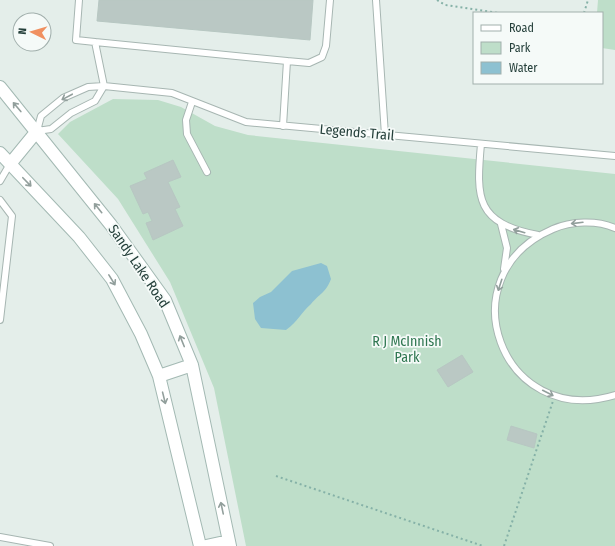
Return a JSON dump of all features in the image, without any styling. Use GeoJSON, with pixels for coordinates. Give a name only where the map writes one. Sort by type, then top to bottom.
{"type":"FeatureCollection","features":[{"type":"Feature","properties":{"kind":"main road","name":"Sandy Lake Road"},"geometry":{"type":"LineString","coordinates":[[0,87],[111,224],[165,300],[192,365],[229,543]]}},
{"type":"Feature","properties":{"kind":"main road"},"geometry":{"type":"LineString","coordinates":[[10,164],[37,131]]}},
{"type":"Feature","properties":{"kind":"main road"},"geometry":{"type":"LineString","coordinates":[[0,153],[79,236],[112,279],[141,334],[159,376],[200,546]]}},
{"type":"Feature","properties":{"kind":"main road"},"geometry":{"type":"LineString","coordinates":[[159,376],[192,365]]}},
{"type":"Feature","properties":{"kind":"main road"},"geometry":{"type":"LineString","coordinates":[[206,546],[229,543]]}},
{"type":"Feature","properties":{"kind":"lane"},"geometry":{"type":"LineString","coordinates":[[78,0],[76,40],[309,63],[322,57],[326,46],[330,0]]}},
{"type":"Feature","properties":{"kind":"lane"},"geometry":{"type":"LineString","coordinates":[[376,0],[385,135]]}},
{"type":"Feature","properties":{"kind":"lane"},"geometry":{"type":"LineString","coordinates":[[37,131],[51,129],[71,113],[95,102],[104,86],[95,42]]}},
{"type":"Feature","properties":{"kind":"lane"},"geometry":{"type":"LineString","coordinates":[[282,126],[286,61]]}},
{"type":"Feature","properties":{"kind":"lane","name":"Legends Trail"},"geometry":{"type":"LineString","coordinates":[[37,131],[41,116],[63,98],[88,87],[104,86],[172,93],[246,122],[615,156]]}},
{"type":"Feature","properties":{"kind":"lane"},"geometry":{"type":"LineString","coordinates":[[192,102],[186,127],[207,172]]}},
{"type":"Feature","properties":{"kind":"lane"},"geometry":{"type":"LineString","coordinates":[[481,144],[478,187],[485,208],[501,224],[516,231],[538,235]]}},
{"type":"Feature","properties":{"kind":"lane"},"geometry":{"type":"LineString","coordinates":[[0,180],[10,164]]}},
{"type":"Feature","properties":{"kind":"lane"},"geometry":{"type":"LineString","coordinates":[[0,200],[12,216],[0,320]]}},
{"type":"Feature","properties":{"kind":"lane"},"geometry":{"type":"LineString","coordinates":[[504,272],[518,251],[538,235],[561,225],[586,222],[615,228]]}},
{"type":"Feature","properties":{"kind":"lane"},"geometry":{"type":"LineString","coordinates":[[501,224],[507,248],[504,272],[496,296],[495,321],[501,346],[514,368],[532,385],[554,396],[576,401],[598,400],[615,395]]}},
{"type":"Feature","properties":{"kind":"lane"},"geometry":{"type":"LineString","coordinates":[[0,537],[50,546]]}},
{"type":"Feature","properties":{"kind":"path"},"geometry":{"type":"LineString","coordinates":[[437,0],[445,5],[492,12]]}},
{"type":"Feature","properties":{"kind":"path"},"geometry":{"type":"LineString","coordinates":[[584,12],[588,0]]}},
{"type":"Feature","properties":{"kind":"path"},"geometry":{"type":"LineString","coordinates":[[504,546],[554,396]]}},
{"type":"Feature","properties":{"kind":"path"},"geometry":{"type":"LineString","coordinates":[[276,476],[483,546]]}},
{"type":"Feature","properties":{"kind":"green space"},"geometry":{"type":"Polygon","coordinates":[[[598,0],[615,0],[615,50],[603,48],[603,12],[597,12],[598,0]]]}},
{"type":"Feature","properties":{"kind":"green space","name":"R J McInnish Park"},"geometry":{"type":"Polygon","coordinates":[[[113,99],[158,100],[181,107],[215,126],[248,135],[615,174],[615,546],[246,546],[214,388],[170,282],[118,199],[58,134],[70,122],[113,99]]]}},
{"type":"Feature","properties":{"kind":"water"},"geometry":{"type":"Polygon","coordinates":[[[321,263],[327,266],[331,279],[324,291],[286,330],[261,328],[255,319],[253,303],[260,297],[271,292],[292,271],[321,263]]]}},
{"type":"Feature","properties":{"kind":"building"},"geometry":{"type":"Polygon","coordinates":[[[99,0],[313,0],[310,40],[97,21],[99,0]]]}},
{"type":"Feature","properties":{"kind":"building"},"geometry":{"type":"Polygon","coordinates":[[[173,160],[181,177],[168,182],[180,207],[175,209],[183,226],[153,240],[146,223],[152,221],[148,212],[143,214],[130,186],[147,179],[144,173],[173,160]]]}},
{"type":"Feature","properties":{"kind":"building"},"geometry":{"type":"Polygon","coordinates":[[[462,355],[473,372],[448,387],[437,370],[462,355]]]}},
{"type":"Feature","properties":{"kind":"building"},"geometry":{"type":"Polygon","coordinates":[[[511,426],[537,434],[534,448],[507,440],[511,426]]]}}]}
